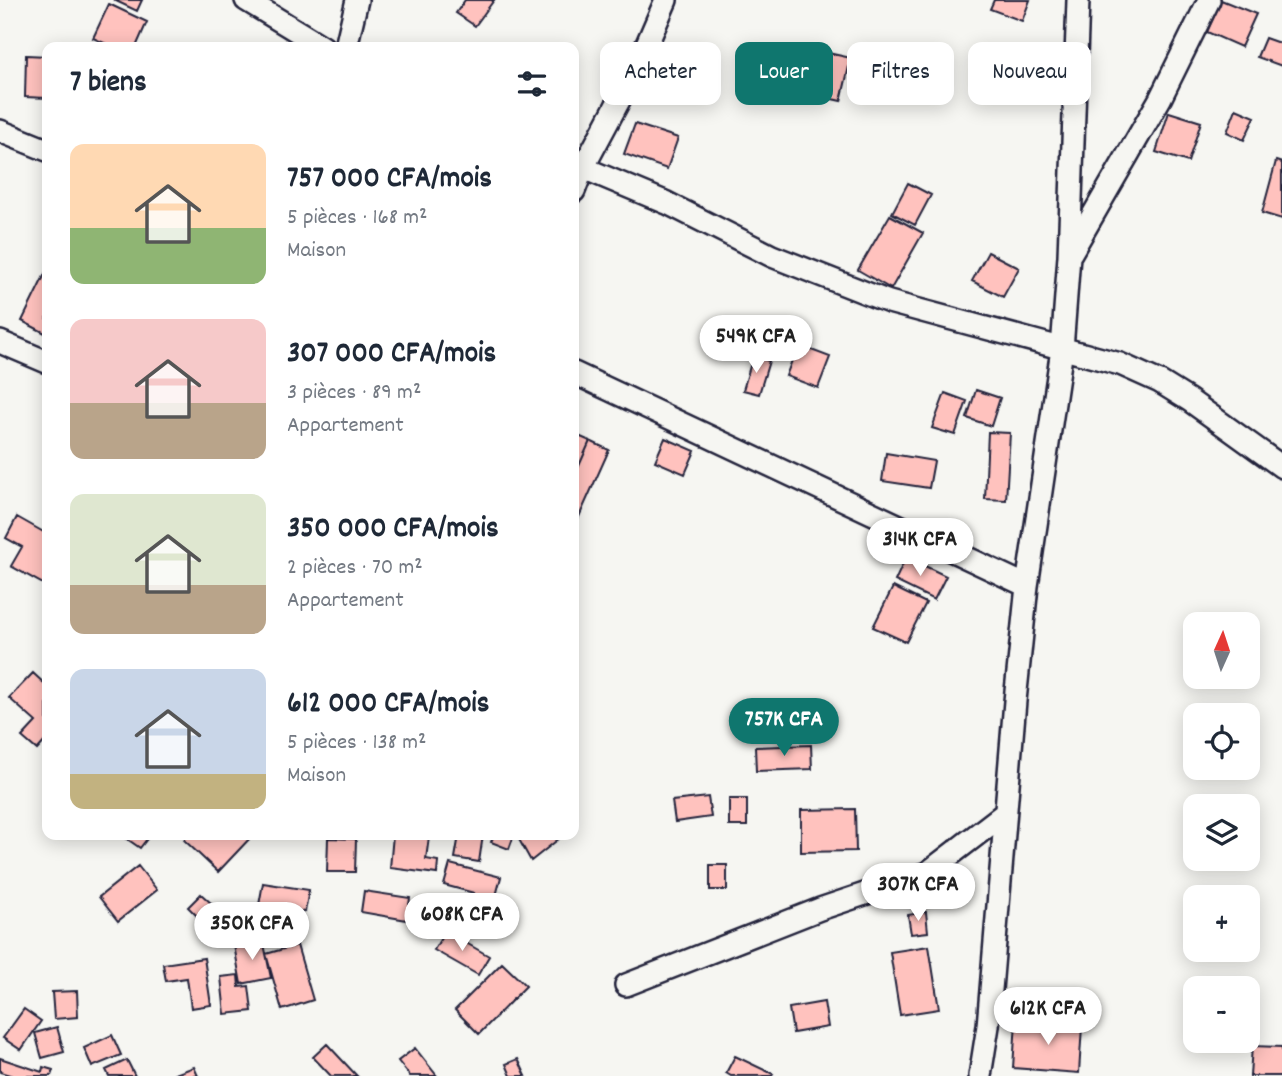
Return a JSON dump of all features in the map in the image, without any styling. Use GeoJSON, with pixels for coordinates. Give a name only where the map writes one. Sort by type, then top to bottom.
{"type":"FeatureCollection","features":[{"type":"Feature","properties":{"kind":"street"},"geometry":{"type":"LineString","coordinates":[[246,0],[315,42]]}},
{"type":"Feature","properties":{"kind":"street"},"geometry":{"type":"LineString","coordinates":[[347,42],[358,0]]}},
{"type":"Feature","properties":{"kind":"street"},"geometry":{"type":"LineString","coordinates":[[666,0],[638,65],[579,166],[667,203],[772,256],[889,302],[1120,364],[1160,382],[1282,467]]}},
{"type":"Feature","properties":{"kind":"street"},"geometry":{"type":"LineString","coordinates":[[980,1076],[988,1026],[1027,586],[1062,349],[1069,256],[1078,0]]}},
{"type":"Feature","properties":{"kind":"street"},"geometry":{"type":"LineString","coordinates":[[1069,256],[1160,99],[1209,0]]}},
{"type":"Feature","properties":{"kind":"street"},"geometry":{"type":"LineString","coordinates":[[0,131],[42,148]]}},
{"type":"Feature","properties":{"kind":"street"},"geometry":{"type":"LineString","coordinates":[[0,342],[42,360]]}},
{"type":"Feature","properties":{"kind":"street"},"geometry":{"type":"LineString","coordinates":[[579,375],[1027,586]]}},
{"type":"Feature","properties":{"kind":"street"},"geometry":{"type":"LineString","coordinates":[[626,985],[820,909],[927,873],[1005,813]]}},
{"type":"Feature","properties":{"kind":"building"},"geometry":{"type":"Polygon","coordinates":[[[114,0],[142,0],[137,11],[114,0]]]}},
{"type":"Feature","properties":{"kind":"building"},"geometry":{"type":"Polygon","coordinates":[[[465,0],[494,0],[475,26],[456,13],[465,0]]]}},
{"type":"Feature","properties":{"kind":"building"},"geometry":{"type":"Polygon","coordinates":[[[994,0],[1030,0],[1022,21],[990,9],[994,0]]]}},
{"type":"Feature","properties":{"kind":"building"},"geometry":{"type":"Polygon","coordinates":[[[1221,0],[1256,14],[1241,47],[1207,32],[1221,0]]]}},
{"type":"Feature","properties":{"kind":"building"},"geometry":{"type":"Polygon","coordinates":[[[109,4],[147,22],[138,42],[102,42],[93,38],[109,4]]]}},
{"type":"Feature","properties":{"kind":"building"},"geometry":{"type":"Polygon","coordinates":[[[1265,38],[1282,44],[1282,66],[1257,57],[1265,38]]]}},
{"type":"Feature","properties":{"kind":"building"},"geometry":{"type":"Polygon","coordinates":[[[833,54],[847,57],[847,75],[841,101],[833,99],[833,54]]]}},
{"type":"Feature","properties":{"kind":"building"},"geometry":{"type":"Polygon","coordinates":[[[26,55],[42,56],[42,98],[25,97],[26,55]]]}},
{"type":"Feature","properties":{"kind":"building"},"geometry":{"type":"Polygon","coordinates":[[[1236,109],[1255,117],[1244,140],[1227,132],[1236,109]]]}},
{"type":"Feature","properties":{"kind":"building"},"geometry":{"type":"Polygon","coordinates":[[[1169,112],[1201,122],[1188,162],[1156,152],[1169,112]]]}},
{"type":"Feature","properties":{"kind":"building"},"geometry":{"type":"Polygon","coordinates":[[[635,124],[678,138],[667,169],[624,154],[635,124]]]}},
{"type":"Feature","properties":{"kind":"building"},"geometry":{"type":"Polygon","coordinates":[[[1276,161],[1282,163],[1282,219],[1262,213],[1276,161]]]}},
{"type":"Feature","properties":{"kind":"building"},"geometry":{"type":"Polygon","coordinates":[[[908,183],[931,195],[915,225],[892,213],[908,183]]]}},
{"type":"Feature","properties":{"kind":"building"},"geometry":{"type":"Polygon","coordinates":[[[890,215],[923,233],[891,289],[858,270],[890,215]]]}},
{"type":"Feature","properties":{"kind":"building"},"geometry":{"type":"Polygon","coordinates":[[[988,252],[1019,268],[1003,297],[972,281],[988,252]]]}},
{"type":"Feature","properties":{"kind":"building"},"geometry":{"type":"Polygon","coordinates":[[[42,280],[42,331],[22,321],[42,280]]]}},
{"type":"Feature","properties":{"kind":"building"},"geometry":{"type":"Polygon","coordinates":[[[798,345],[830,357],[818,388],[786,376],[798,345]]]}},
{"type":"Feature","properties":{"kind":"building"},"geometry":{"type":"Polygon","coordinates":[[[753,356],[769,361],[759,394],[743,390],[753,356]]]}},
{"type":"Feature","properties":{"kind":"building"},"geometry":{"type":"Polygon","coordinates":[[[976,390],[1000,398],[991,426],[967,418],[976,390]]]}},
{"type":"Feature","properties":{"kind":"building"},"geometry":{"type":"Polygon","coordinates":[[[945,393],[967,401],[955,435],[932,428],[945,393]]]}},
{"type":"Feature","properties":{"kind":"building"},"geometry":{"type":"Polygon","coordinates":[[[988,432],[1010,433],[1006,500],[985,499],[988,432]]]}},
{"type":"Feature","properties":{"kind":"building"},"geometry":{"type":"Polygon","coordinates":[[[579,436],[590,441],[579,466],[579,436]]]}},
{"type":"Feature","properties":{"kind":"building"},"geometry":{"type":"Polygon","coordinates":[[[665,438],[695,451],[685,474],[655,461],[665,438]]]}},
{"type":"Feature","properties":{"kind":"building"},"geometry":{"type":"Polygon","coordinates":[[[590,441],[609,450],[579,517],[579,466],[590,441]]]}},
{"type":"Feature","properties":{"kind":"building"},"geometry":{"type":"Polygon","coordinates":[[[886,453],[934,461],[929,488],[882,481],[886,453]]]}},
{"type":"Feature","properties":{"kind":"building"},"geometry":{"type":"Polygon","coordinates":[[[17,517],[42,531],[42,583],[11,566],[22,547],[6,538],[17,517]]]}},
{"type":"Feature","properties":{"kind":"building"},"geometry":{"type":"Polygon","coordinates":[[[906,557],[946,576],[934,600],[895,581],[906,557]]]}},
{"type":"Feature","properties":{"kind":"building"},"geometry":{"type":"Polygon","coordinates":[[[893,587],[926,603],[906,642],[873,627],[893,587]]]}},
{"type":"Feature","properties":{"kind":"building"},"geometry":{"type":"Polygon","coordinates":[[[33,673],[42,681],[42,744],[37,750],[22,737],[36,722],[9,698],[33,673]]]}},
{"type":"Feature","properties":{"kind":"building"},"geometry":{"type":"Polygon","coordinates":[[[811,745],[812,769],[756,771],[755,747],[811,745]]]}},
{"type":"Feature","properties":{"kind":"building"},"geometry":{"type":"Polygon","coordinates":[[[708,797],[711,817],[675,822],[672,801],[708,797]]]}},
{"type":"Feature","properties":{"kind":"building"},"geometry":{"type":"Polygon","coordinates":[[[729,799],[747,799],[747,826],[729,826],[729,799]]]}},
{"type":"Feature","properties":{"kind":"building"},"geometry":{"type":"Polygon","coordinates":[[[855,809],[856,851],[801,852],[801,810],[855,809]]]}},
{"type":"Feature","properties":{"kind":"building"},"geometry":{"type":"Polygon","coordinates":[[[129,840],[146,840],[140,848],[129,840]]]}},
{"type":"Feature","properties":{"kind":"building"},"geometry":{"type":"Polygon","coordinates":[[[184,840],[248,840],[218,872],[184,840]]]}},
{"type":"Feature","properties":{"kind":"building"},"geometry":{"type":"Polygon","coordinates":[[[328,840],[356,840],[355,872],[327,872],[328,840]]]}},
{"type":"Feature","properties":{"kind":"building"},"geometry":{"type":"Polygon","coordinates":[[[393,840],[429,840],[426,859],[438,861],[437,874],[390,868],[393,840]]]}},
{"type":"Feature","properties":{"kind":"building"},"geometry":{"type":"Polygon","coordinates":[[[458,840],[482,840],[479,862],[455,858],[458,840]]]}},
{"type":"Feature","properties":{"kind":"building"},"geometry":{"type":"Polygon","coordinates":[[[492,840],[512,840],[509,849],[491,842],[492,840]]]}},
{"type":"Feature","properties":{"kind":"building"},"geometry":{"type":"Polygon","coordinates":[[[519,840],[557,840],[531,861],[519,840]]]}},
{"type":"Feature","properties":{"kind":"building"},"geometry":{"type":"Polygon","coordinates":[[[450,864],[501,877],[491,915],[470,910],[474,893],[444,885],[450,864]]]}},
{"type":"Feature","properties":{"kind":"building"},"geometry":{"type":"Polygon","coordinates":[[[710,865],[727,865],[727,890],[710,890],[710,865]]]}},
{"type":"Feature","properties":{"kind":"building"},"geometry":{"type":"Polygon","coordinates":[[[138,866],[157,890],[118,921],[99,897],[138,866]]]}},
{"type":"Feature","properties":{"kind":"building"},"geometry":{"type":"Polygon","coordinates":[[[263,883],[309,890],[305,912],[259,905],[263,883]]]}},
{"type":"Feature","properties":{"kind":"building"},"geometry":{"type":"Polygon","coordinates":[[[364,891],[410,898],[407,920],[361,912],[364,891]]]}},
{"type":"Feature","properties":{"kind":"building"},"geometry":{"type":"Polygon","coordinates":[[[201,894],[222,913],[208,927],[188,907],[201,894]]]}},
{"type":"Feature","properties":{"kind":"building"},"geometry":{"type":"Polygon","coordinates":[[[926,912],[928,932],[911,934],[908,915],[926,912]]]}},
{"type":"Feature","properties":{"kind":"building"},"geometry":{"type":"Polygon","coordinates":[[[224,913],[249,914],[249,931],[224,930],[224,913]]]}},
{"type":"Feature","properties":{"kind":"building"},"geometry":{"type":"Polygon","coordinates":[[[445,931],[489,956],[478,975],[434,950],[445,931]]]}},
{"type":"Feature","properties":{"kind":"building"},"geometry":{"type":"Polygon","coordinates":[[[263,939],[271,978],[241,984],[234,945],[263,939]]]}},
{"type":"Feature","properties":{"kind":"building"},"geometry":{"type":"Polygon","coordinates":[[[297,945],[313,1000],[282,1010],[266,954],[297,945]]]}},
{"type":"Feature","properties":{"kind":"building"},"geometry":{"type":"Polygon","coordinates":[[[929,946],[939,1009],[900,1015],[890,952],[929,946]]]}},
{"type":"Feature","properties":{"kind":"building"},"geometry":{"type":"Polygon","coordinates":[[[204,958],[211,1005],[191,1008],[187,978],[166,981],[163,964],[204,958]]]}},
{"type":"Feature","properties":{"kind":"building"},"geometry":{"type":"Polygon","coordinates":[[[502,963],[526,986],[479,1034],[455,1010],[502,963]]]}},
{"type":"Feature","properties":{"kind":"building"},"geometry":{"type":"Polygon","coordinates":[[[238,975],[239,987],[249,986],[252,1011],[225,1014],[221,977],[238,975]]]}},
{"type":"Feature","properties":{"kind":"building"},"geometry":{"type":"Polygon","coordinates":[[[77,991],[78,1017],[54,1019],[52,992],[77,991]]]}},
{"type":"Feature","properties":{"kind":"building"},"geometry":{"type":"Polygon","coordinates":[[[824,1002],[828,1027],[793,1033],[789,1008],[824,1002]]]}},
{"type":"Feature","properties":{"kind":"building"},"geometry":{"type":"Polygon","coordinates":[[[24,1009],[41,1021],[21,1050],[3,1038],[24,1009]]]}},
{"type":"Feature","properties":{"kind":"building"},"geometry":{"type":"Polygon","coordinates":[[[1016,1021],[1082,1026],[1079,1073],[1013,1068],[1016,1021]]]}},
{"type":"Feature","properties":{"kind":"building"},"geometry":{"type":"Polygon","coordinates":[[[57,1027],[64,1052],[42,1058],[35,1033],[57,1027]]]}},
{"type":"Feature","properties":{"kind":"building"},"geometry":{"type":"Polygon","coordinates":[[[112,1035],[121,1055],[92,1067],[84,1048],[112,1035]]]}},
{"type":"Feature","properties":{"kind":"building"},"geometry":{"type":"Polygon","coordinates":[[[327,1044],[357,1076],[331,1076],[313,1057],[327,1044]]]}},
{"type":"Feature","properties":{"kind":"building"},"geometry":{"type":"Polygon","coordinates":[[[1260,1046],[1282,1047],[1282,1076],[1250,1076],[1252,1053],[1260,1053],[1260,1046]]]}},
{"type":"Feature","properties":{"kind":"building"},"geometry":{"type":"Polygon","coordinates":[[[415,1048],[437,1076],[410,1076],[398,1061],[415,1048]]]}},
{"type":"Feature","properties":{"kind":"building"},"geometry":{"type":"Polygon","coordinates":[[[735,1056],[773,1074],[772,1076],[731,1076],[726,1073],[735,1056]]]}},
{"type":"Feature","properties":{"kind":"building"},"geometry":{"type":"Polygon","coordinates":[[[0,1058],[42,1072],[43,1067],[53,1070],[51,1076],[13,1076],[0,1072],[0,1058]]]}},
{"type":"Feature","properties":{"kind":"building"},"geometry":{"type":"Polygon","coordinates":[[[518,1059],[526,1076],[511,1076],[506,1064],[518,1059]]]}},
{"type":"Feature","properties":{"kind":"building"},"geometry":{"type":"Polygon","coordinates":[[[127,1060],[135,1076],[109,1076],[106,1070],[127,1060]]]}},
{"type":"Feature","properties":{"kind":"building"},"geometry":{"type":"Polygon","coordinates":[[[194,1067],[198,1076],[170,1076],[194,1067]]]}}]}
